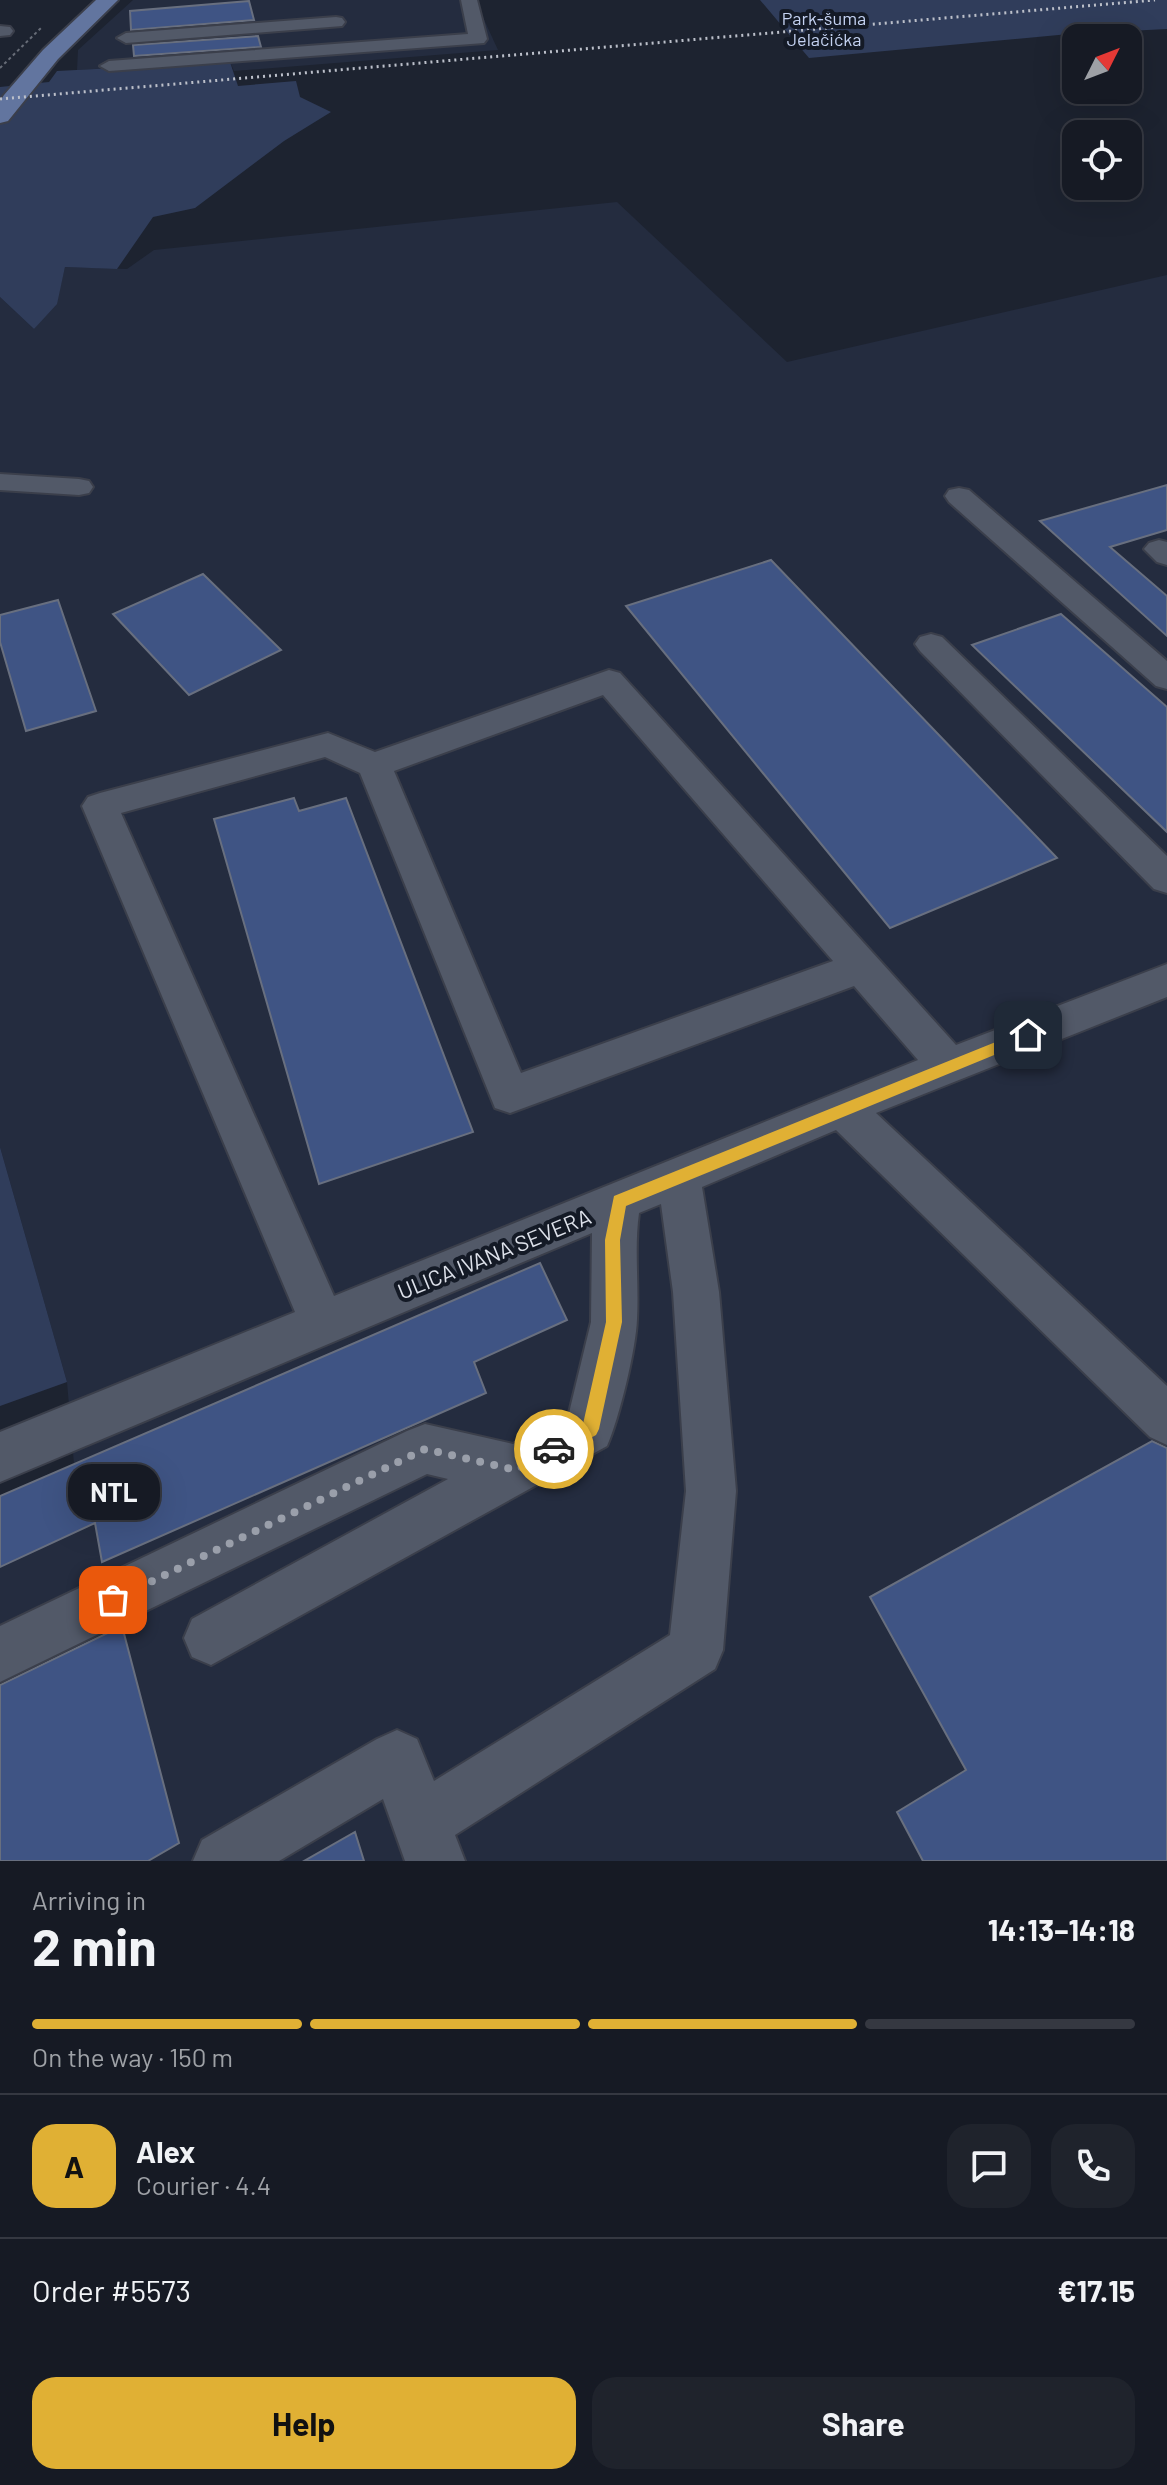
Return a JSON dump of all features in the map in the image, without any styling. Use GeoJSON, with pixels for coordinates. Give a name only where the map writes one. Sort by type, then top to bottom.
{"type":"FeatureCollection","features":[{"type":"Feature","properties":{"kind":"main road"},"geometry":{"type":"LineString","coordinates":[[0,89],[53,31],[90,0]]}},
{"type":"Feature","properties":{"kind":"main road"},"geometry":{"type":"LineString","coordinates":[[0,116],[26,80],[72,30],[108,0]]}},
{"type":"Feature","properties":{"kind":"street"},"geometry":{"type":"LineString","coordinates":[[328,0],[342,49]]}},
{"type":"Feature","properties":{"kind":"street"},"geometry":{"type":"LineString","coordinates":[[109,66],[478,39],[469,0]]}},
{"type":"Feature","properties":{"kind":"street"},"geometry":{"type":"LineString","coordinates":[[126,38],[268,21],[336,22]]}},
{"type":"Feature","properties":{"kind":"street"},"geometry":{"type":"LineString","coordinates":[[0,482],[79,487]]}},
{"type":"Feature","properties":{"kind":"street"},"geometry":{"type":"LineString","coordinates":[[959,496],[1167,678]]}},
{"type":"Feature","properties":{"kind":"street"},"geometry":{"type":"LineString","coordinates":[[931,644],[1167,879]]}},
{"type":"Feature","properties":{"kind":"street"},"geometry":{"type":"LineString","coordinates":[[323,1324],[100,806],[328,745],[374,765],[609,681],[949,1066]]}},
{"type":"Feature","properties":{"kind":"street"},"geometry":{"type":"LineString","coordinates":[[374,765],[510,1095],[861,967]]}},
{"type":"Feature","properties":{"kind":"street","name":"ULICA IVANA SEVERA"},"geometry":{"type":"LineString","coordinates":[[0,1457],[949,1066],[1165,985]]}},
{"type":"Feature","properties":{"kind":"street"},"geometry":{"type":"LineString","coordinates":[[843,1109],[1167,1420]]}},
{"type":"Feature","properties":{"kind":"street"},"geometry":{"type":"LineString","coordinates":[[223,1861],[397,1759],[428,1842],[696,1650],[711,1491],[696,1292],[679,1177]]}},
{"type":"Feature","properties":{"kind":"street"},"geometry":{"type":"LineString","coordinates":[[211,1638],[590,1429],[614,1322],[613,1240],[619,1201]]}},
{"type":"Feature","properties":{"kind":"street"},"geometry":{"type":"LineString","coordinates":[[0,1655],[425,1449],[516,1470]]}},
{"type":"Feature","properties":{"kind":"shaded area"},"geometry":{"type":"Polygon","coordinates":[[[133,0],[475,0],[498,50],[234,71],[230,62],[77,70],[78,50],[133,0]]]}},
{"type":"Feature","properties":{"kind":"shaded area"},"geometry":{"type":"Polygon","coordinates":[[[617,202],[787,362],[1167,275],[1167,1861],[0,1861],[0,1496],[74,1464],[67,1382],[0,1147],[0,297],[34,329],[61,284],[65,267],[127,269],[154,250],[617,202]]]}},
{"type":"Feature","properties":{"kind":"green space","name":"Park-šuma Jelačićka"},"geometry":{"type":"Polygon","coordinates":[[[760,0],[1167,0],[1167,29],[1142,30],[1142,24],[1062,24],[1062,35],[809,58],[760,0]]]}},
{"type":"Feature","properties":{"kind":"green space"},"geometry":{"type":"Polygon","coordinates":[[[230,62],[238,86],[296,81],[300,97],[331,112],[284,141],[195,208],[153,217],[117,269],[65,267],[57,304],[34,329],[0,297],[0,87],[49,82],[57,71],[230,62]]]}},
{"type":"Feature","properties":{"kind":"green space"},"geometry":{"type":"Polygon","coordinates":[[[0,1147],[67,1382],[0,1406],[0,1147]]]}},
{"type":"Feature","properties":{"kind":"building"},"geometry":{"type":"Polygon","coordinates":[[[249,1],[254,20],[131,30],[130,11],[249,1]]]}},
{"type":"Feature","properties":{"kind":"building"},"geometry":{"type":"Polygon","coordinates":[[[258,36],[261,47],[134,56],[133,45],[258,36]]]}},
{"type":"Feature","properties":{"kind":"building"},"geometry":{"type":"Polygon","coordinates":[[[1167,485],[1167,530],[1110,547],[1167,596],[1167,636],[1040,521],[1167,485]]]}},
{"type":"Feature","properties":{"kind":"building"},"geometry":{"type":"Polygon","coordinates":[[[771,560],[1057,858],[890,928],[626,606],[771,560]]]}},
{"type":"Feature","properties":{"kind":"building"},"geometry":{"type":"Polygon","coordinates":[[[203,574],[281,650],[189,695],[113,614],[203,574]]]}},
{"type":"Feature","properties":{"kind":"building"},"geometry":{"type":"Polygon","coordinates":[[[58,600],[96,711],[26,731],[0,642],[0,615],[58,600]]]}},
{"type":"Feature","properties":{"kind":"building"},"geometry":{"type":"Polygon","coordinates":[[[1061,614],[1167,707],[1167,832],[972,645],[1061,614]]]}},
{"type":"Feature","properties":{"kind":"building"},"geometry":{"type":"Polygon","coordinates":[[[294,798],[299,811],[346,798],[473,1132],[319,1184],[214,819],[294,798]]]}},
{"type":"Feature","properties":{"kind":"building"},"geometry":{"type":"Polygon","coordinates":[[[540,1263],[567,1320],[474,1362],[486,1393],[102,1562],[95,1523],[0,1567],[0,1496],[540,1263]]]}},
{"type":"Feature","properties":{"kind":"building"},"geometry":{"type":"Polygon","coordinates":[[[1152,1441],[1167,1448],[1167,1861],[923,1861],[897,1812],[966,1770],[870,1597],[1152,1441]]]}},
{"type":"Feature","properties":{"kind":"building"},"geometry":{"type":"Polygon","coordinates":[[[122,1626],[179,1843],[148,1861],[0,1861],[0,1685],[122,1626]]]}},
{"type":"Feature","properties":{"kind":"building"},"geometry":{"type":"Polygon","coordinates":[[[355,1832],[364,1861],[304,1861],[355,1832]]]}},
{"type":"Feature","properties":{"kind":"railway"},"geometry":{"type":"LineString","coordinates":[[0,99],[1155,0]]}},
{"type":"Feature","properties":{"kind":"way so far"},"geometry":{"type":"LineString","coordinates":[[113,1600],[425,1449],[516,1470],[554,1449]]}},
{"type":"Feature","properties":{"kind":"place","name":"NTL"},"geometry":{"type":"Point","coordinates":[113,1600]}},
{"type":"Feature","properties":{"kind":"route"},"geometry":{"type":"LineString","coordinates":[[554,1449],[590,1429],[614,1322],[613,1240],[619,1201],[1028,1035]]}}]}
